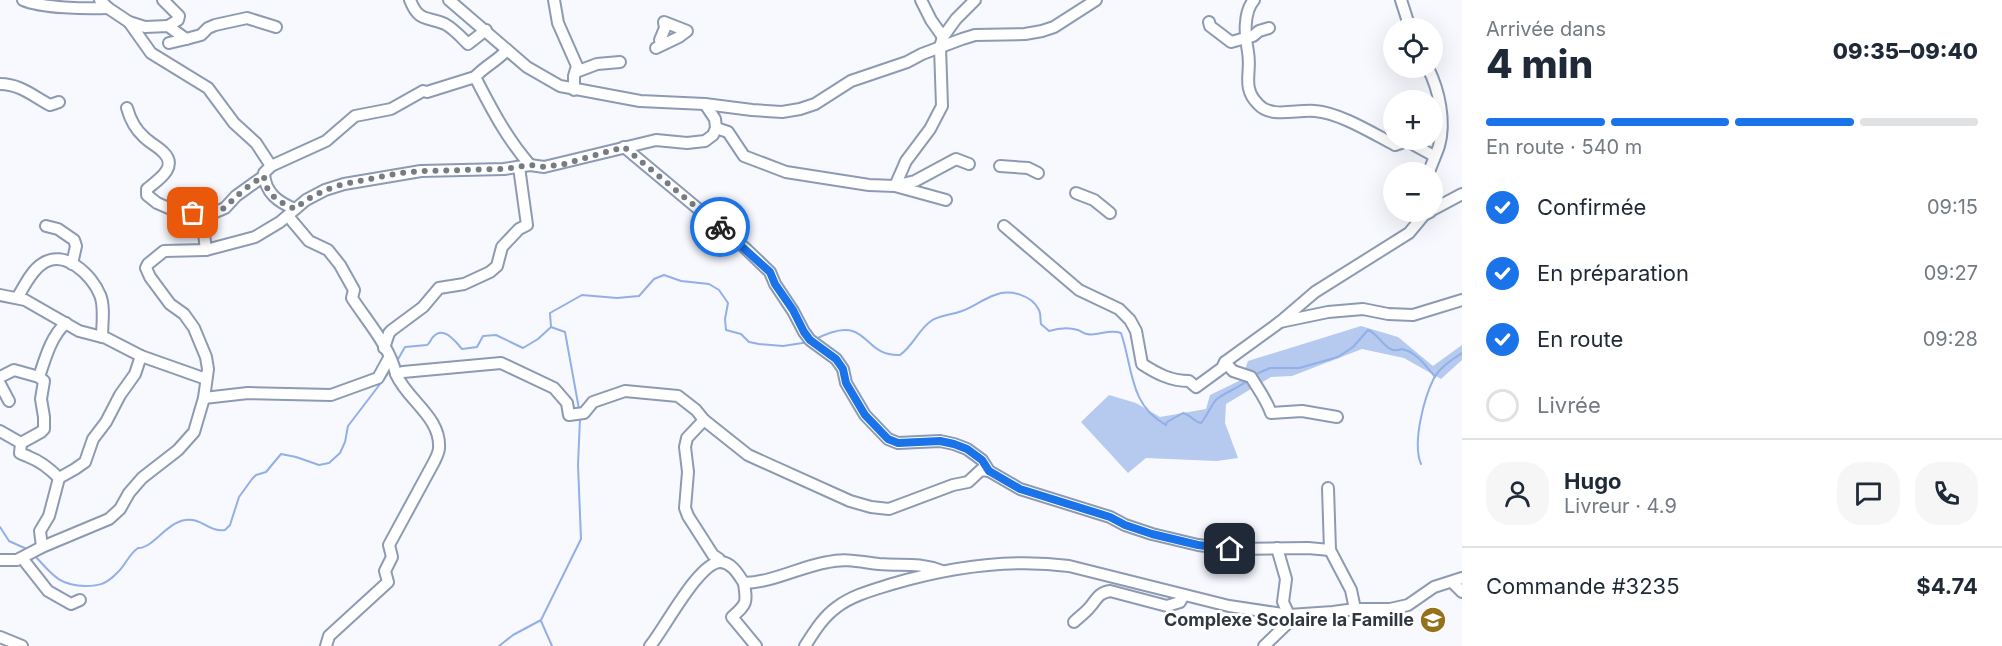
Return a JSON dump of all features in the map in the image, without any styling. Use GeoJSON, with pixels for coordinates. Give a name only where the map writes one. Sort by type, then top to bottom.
{"type":"FeatureCollection","features":[{"type":"Feature","properties":{"kind":"street"},"geometry":{"type":"LineString","coordinates":[[22,0],[79,9],[104,4],[129,22],[145,27],[168,26],[178,20],[179,16],[163,0]]}},
{"type":"Feature","properties":{"kind":"street"},"geometry":{"type":"LineString","coordinates":[[410,0],[415,11],[425,19],[443,23],[468,44],[486,30]]}},
{"type":"Feature","properties":{"kind":"street"},"geometry":{"type":"LineString","coordinates":[[449,0],[536,74],[560,86],[639,101],[705,104],[782,112],[815,104],[851,81],[907,62],[942,42],[975,35],[1025,34],[1042,31],[1069,19],[1096,0]]}},
{"type":"Feature","properties":{"kind":"street"},"geometry":{"type":"LineString","coordinates":[[554,0],[558,23],[578,66],[574,90]]}},
{"type":"Feature","properties":{"kind":"street"},"geometry":{"type":"LineString","coordinates":[[895,186],[906,161],[930,129],[942,106],[942,42],[921,0]]}},
{"type":"Feature","properties":{"kind":"street"},"geometry":{"type":"LineString","coordinates":[[942,42],[956,19],[975,0]]}},
{"type":"Feature","properties":{"kind":"street"},"geometry":{"type":"LineString","coordinates":[[1254,0],[1247,12],[1245,38],[1249,62],[1247,82],[1250,93],[1263,110],[1275,113],[1316,111],[1348,122],[1395,145],[1407,141],[1434,156]]}},
{"type":"Feature","properties":{"kind":"street"},"geometry":{"type":"LineString","coordinates":[[1401,0],[1407,18]]}},
{"type":"Feature","properties":{"kind":"street"},"geometry":{"type":"LineString","coordinates":[[170,44],[195,38],[214,25],[248,18],[276,27]]}},
{"type":"Feature","properties":{"kind":"street"},"geometry":{"type":"LineString","coordinates":[[129,22],[151,53],[208,88],[234,123],[256,143],[271,166]]}},
{"type":"Feature","properties":{"kind":"street"},"geometry":{"type":"LineString","coordinates":[[1209,22],[1210,26],[1231,42],[1269,28]]}},
{"type":"Feature","properties":{"kind":"street"},"geometry":{"type":"LineString","coordinates":[[168,26],[186,39]]}},
{"type":"Feature","properties":{"kind":"street"},"geometry":{"type":"LineString","coordinates":[[326,646],[329,636],[388,582],[385,571],[392,557],[389,545],[434,462],[439,448],[432,420],[401,386],[394,365],[352,298],[354,290],[340,265],[328,250],[309,242],[291,212],[274,198],[264,182],[264,173],[271,166],[326,141],[355,116],[391,109],[423,91],[427,92],[475,77],[507,50]]}},
{"type":"Feature","properties":{"kind":"street"},"geometry":{"type":"LineString","coordinates":[[576,72],[597,64],[620,62]]}},
{"type":"Feature","properties":{"kind":"street"},"geometry":{"type":"LineString","coordinates":[[204,398],[248,393],[331,395],[378,378],[387,353],[389,333],[392,330],[423,307],[439,288],[464,284],[490,272],[497,266],[502,247],[519,229],[527,225],[525,166],[520,153],[493,113],[475,77]]}},
{"type":"Feature","properties":{"kind":"street"},"geometry":{"type":"LineString","coordinates":[[1432,78],[1437,90],[1442,125],[1439,146],[1432,162]]}},
{"type":"Feature","properties":{"kind":"street"},"geometry":{"type":"LineString","coordinates":[[0,84],[12,84],[23,88],[50,105],[60,102]]}},
{"type":"Feature","properties":{"kind":"street"},"geometry":{"type":"LineString","coordinates":[[0,560],[17,560],[109,519],[142,478],[187,441],[194,432],[204,398],[208,369],[206,357],[194,328],[184,314],[170,304],[158,289],[146,268],[153,258],[164,250],[206,250],[255,237],[306,200],[325,190],[344,184],[421,171],[553,166],[656,140],[687,143],[705,141],[713,135],[716,128],[715,119],[705,104]]}},
{"type":"Feature","properties":{"kind":"street"},"geometry":{"type":"LineString","coordinates":[[127,108],[139,132],[165,153],[170,163],[164,175],[147,189],[147,195],[157,203],[171,209],[206,216],[225,208],[264,176]]}},
{"type":"Feature","properties":{"kind":"street"},"geometry":{"type":"LineString","coordinates":[[391,109],[394,121]]}},
{"type":"Feature","properties":{"kind":"street"},"geometry":{"type":"LineString","coordinates":[[716,128],[728,132],[744,156],[786,172],[870,185],[895,186],[946,200]]}},
{"type":"Feature","properties":{"kind":"street"},"geometry":{"type":"LineString","coordinates":[[624,147],[745,248],[770,272],[804,332],[810,340],[836,359],[865,415],[888,439],[898,443],[940,441],[961,447],[982,460],[989,471]]}},
{"type":"Feature","properties":{"kind":"street"},"geometry":{"type":"LineString","coordinates":[[895,186],[915,181],[956,159],[969,164]]}},
{"type":"Feature","properties":{"kind":"street"},"geometry":{"type":"LineString","coordinates":[[1000,166],[1028,168],[1038,173]]}},
{"type":"Feature","properties":{"kind":"street"},"geometry":{"type":"LineString","coordinates":[[1076,193],[1094,200],[1110,213]]}},
{"type":"Feature","properties":{"kind":"street"},"geometry":{"type":"LineString","coordinates":[[1443,204],[1462,194]]}},
{"type":"Feature","properties":{"kind":"street"},"geometry":{"type":"LineString","coordinates":[[206,216],[204,234],[206,250]]}},
{"type":"Feature","properties":{"kind":"street"},"geometry":{"type":"LineString","coordinates":[[1004,226],[1079,290],[1119,309],[1130,320],[1136,331],[1142,364],[1160,375],[1180,381],[1189,381],[1196,387],[1315,292],[1409,233],[1418,222]]}},
{"type":"Feature","properties":{"kind":"street"},"geometry":{"type":"LineString","coordinates":[[46,226],[58,229],[74,240],[76,246],[72,264]]}},
{"type":"Feature","properties":{"kind":"street"},"geometry":{"type":"LineString","coordinates":[[17,298],[37,268],[43,263],[53,259],[72,264],[92,282],[101,297],[102,337]]}},
{"type":"Feature","properties":{"kind":"street"},"geometry":{"type":"LineString","coordinates":[[0,294],[17,298],[49,313],[79,332],[102,337],[141,356],[206,379]]}},
{"type":"Feature","properties":{"kind":"street"},"geometry":{"type":"LineString","coordinates":[[1280,322],[1328,312],[1363,309],[1388,314],[1413,315],[1462,300]]}},
{"type":"Feature","properties":{"kind":"street"},"geometry":{"type":"LineString","coordinates":[[39,377],[49,348],[60,328],[66,323]]}},
{"type":"Feature","properties":{"kind":"street"},"geometry":{"type":"LineString","coordinates":[[80,600],[71,604],[48,591],[32,553],[40,531],[49,516],[59,478],[85,462],[90,446],[135,374],[141,356]]}},
{"type":"Feature","properties":{"kind":"street"},"geometry":{"type":"LineString","coordinates":[[1226,362],[1233,371],[1251,377],[1266,400],[1271,413],[1302,411],[1337,417]]}},
{"type":"Feature","properties":{"kind":"street"},"geometry":{"type":"LineString","coordinates":[[396,374],[501,363],[554,388],[567,403],[569,415],[584,413],[593,402],[625,391],[678,396],[696,410],[704,420],[760,462],[850,501],[871,507],[889,509],[968,482],[981,470],[989,471],[1020,489],[1110,517],[1152,534],[1198,545],[1230,549],[1330,550]]}},
{"type":"Feature","properties":{"kind":"street"},"geometry":{"type":"LineString","coordinates":[[0,377],[14,370],[39,377],[44,381],[41,399],[44,429],[21,443]]}},
{"type":"Feature","properties":{"kind":"street"},"geometry":{"type":"LineString","coordinates":[[0,384],[9,401]]}},
{"type":"Feature","properties":{"kind":"street"},"geometry":{"type":"LineString","coordinates":[[704,420],[687,438],[685,447],[688,472],[685,508],[719,562]]}},
{"type":"Feature","properties":{"kind":"street"},"geometry":{"type":"LineString","coordinates":[[0,431],[21,443]]}},
{"type":"Feature","properties":{"kind":"street"},"geometry":{"type":"LineString","coordinates":[[21,443],[20,453],[46,466],[59,478]]}},
{"type":"Feature","properties":{"kind":"street"},"geometry":{"type":"LineString","coordinates":[[1328,488],[1330,550],[1351,590],[1354,609]]}},
{"type":"Feature","properties":{"kind":"street"},"geometry":{"type":"LineString","coordinates":[[1264,646],[1285,627],[1289,615],[1283,602],[1286,579],[1276,548]]}},
{"type":"Feature","properties":{"kind":"street"},"geometry":{"type":"LineString","coordinates":[[744,583],[770,580],[816,564],[848,559],[878,564],[918,564],[943,571]]}},
{"type":"Feature","properties":{"kind":"street"},"geometry":{"type":"LineString","coordinates":[[650,646],[673,614],[683,595],[705,571],[719,562],[729,565],[744,583],[747,602],[732,617],[756,646]]}},
{"type":"Feature","properties":{"kind":"street"},"geometry":{"type":"LineString","coordinates":[[805,646],[821,622],[836,608],[862,593],[943,571],[991,564],[1042,563],[1069,566],[1229,606],[1289,615],[1354,609],[1390,609],[1408,605],[1434,587],[1457,580],[1462,592]]}},
{"type":"Feature","properties":{"kind":"street"},"geometry":{"type":"LineString","coordinates":[[1074,622],[1104,592],[1110,591],[1167,606],[1180,602],[1184,595]]}},
{"type":"Feature","properties":{"kind":"street"},"geometry":{"type":"LineString","coordinates":[[0,637],[22,646]]}},
{"type":"Feature","properties":{"kind":"shaded area"},"geometry":{"type":"Polygon","coordinates":[[[1361,326],[1398,337],[1433,366],[1462,345],[1462,360],[1441,379],[1404,358],[1362,349],[1292,376],[1271,377],[1226,404],[1225,423],[1238,458],[1217,461],[1146,458],[1128,473],[1081,422],[1109,395],[1136,403],[1160,417],[1206,409],[1210,395],[1241,380],[1248,361],[1361,326]]]}},
{"type":"Feature","properties":{"kind":"waterway"},"geometry":{"type":"LineString","coordinates":[[397,361],[405,347],[427,345],[433,337],[441,333],[449,336],[462,349],[477,347],[483,336],[496,335],[523,348],[538,339],[551,327],[550,313],[582,295],[617,298],[639,296],[654,279],[664,275],[681,281],[709,284],[719,290],[728,303],[725,319],[726,330],[741,334],[749,342],[783,346],[809,342]]}},
{"type":"Feature","properties":{"kind":"waterway"},"geometry":{"type":"LineString","coordinates":[[814,340],[832,332],[845,330],[855,332],[887,354],[900,355],[934,319],[962,311],[1001,293],[1014,293],[1026,297],[1036,305],[1040,312],[1041,324],[1049,331],[1067,328],[1091,335],[1112,331],[1121,333],[1139,396],[1154,417],[1166,425],[1167,422],[1183,413],[1201,423],[1217,399],[1247,381]]}},
{"type":"Feature","properties":{"kind":"waterway"},"geometry":{"type":"LineString","coordinates":[[551,327],[565,332],[579,409]]}},
{"type":"Feature","properties":{"kind":"waterway"},"geometry":{"type":"LineString","coordinates":[[1254,375],[1270,368],[1299,368],[1338,357],[1353,347],[1368,330],[1392,350],[1406,350],[1416,356],[1435,377]]}},
{"type":"Feature","properties":{"kind":"waterway"},"geometry":{"type":"LineString","coordinates":[[1421,464],[1419,433],[1423,408],[1430,387],[1440,370],[1462,353]]}},
{"type":"Feature","properties":{"kind":"waterway"},"geometry":{"type":"LineString","coordinates":[[35,556],[62,581],[69,584],[95,586],[109,580],[138,548],[149,544],[178,522],[191,520],[215,529],[225,530],[230,525],[239,497],[252,479],[266,472],[281,454],[319,465],[329,463],[340,453],[348,426],[390,371]]}},
{"type":"Feature","properties":{"kind":"waterway"},"geometry":{"type":"LineString","coordinates":[[499,646],[513,635],[541,620],[581,539],[578,465],[580,418]]}},
{"type":"Feature","properties":{"kind":"waterway"},"geometry":{"type":"LineString","coordinates":[[0,527],[9,541],[29,550]]}},
{"type":"Feature","properties":{"kind":"waterway"},"geometry":{"type":"LineString","coordinates":[[541,621],[552,646]]}},
{"type":"Feature","properties":{"kind":"way so far"},"geometry":{"type":"LineString","coordinates":[[193,213],[206,216],[225,208],[264,176],[264,182],[274,198],[295,209],[325,190],[400,173],[451,169],[504,169],[530,165],[553,166],[624,147],[720,227]]}},
{"type":"Feature","properties":{"kind":"place","name":"Complexe Scolaire la Famille"},"geometry":{"type":"Point","coordinates":[1433,620]}},
{"type":"Feature","properties":{"kind":"route"},"geometry":{"type":"LineString","coordinates":[[720,227],[770,272],[804,332],[810,340],[836,359],[843,369],[846,383],[865,415],[888,439],[898,443],[940,441],[954,444],[967,449],[982,460],[989,471],[1020,489],[1110,517],[1152,534],[1198,545],[1230,549]]}}]}
